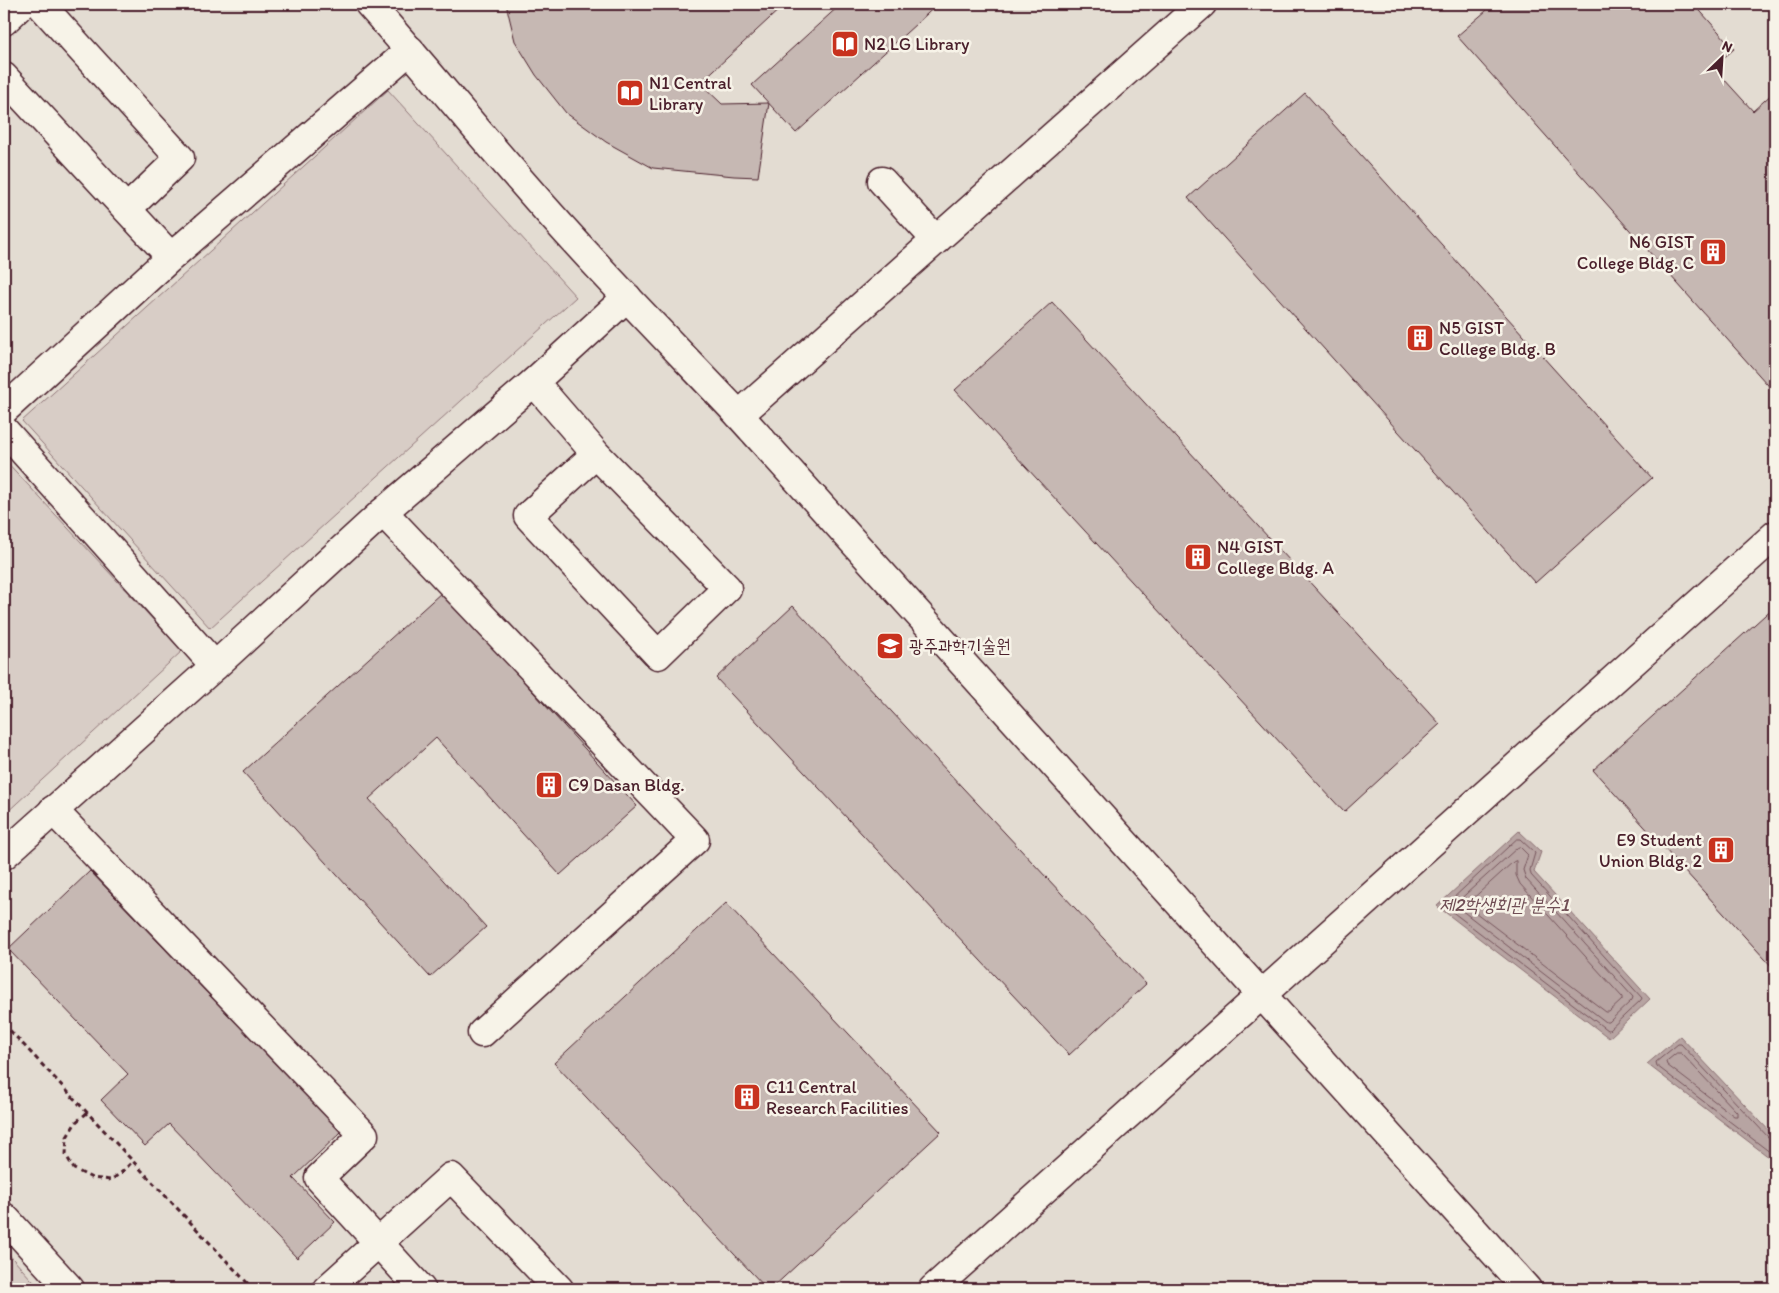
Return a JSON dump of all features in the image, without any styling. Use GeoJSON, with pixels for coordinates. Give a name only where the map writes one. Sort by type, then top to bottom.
{"type":"FeatureCollection","features":[{"type":"Feature","properties":{"kind":"lane"},"geometry":{"type":"LineString","coordinates":[[4,21],[22,4]]}},
{"type":"Feature","properties":{"kind":"lane"},"geometry":{"type":"LineString","coordinates":[[40,4],[180,158],[127,209]]}},
{"type":"Feature","properties":{"kind":"lane"},"geometry":{"type":"LineString","coordinates":[[369,4],[522,183],[739,415],[1527,1289]]}},
{"type":"Feature","properties":{"kind":"lane"},"geometry":{"type":"LineString","coordinates":[[739,415],[1202,4]]}},
{"type":"Feature","properties":{"kind":"lane"},"geometry":{"type":"LineString","coordinates":[[4,410],[171,256],[410,50]]}},
{"type":"Feature","properties":{"kind":"lane"},"geometry":{"type":"LineString","coordinates":[[4,77],[171,256]]}},
{"type":"Feature","properties":{"kind":"lane"},"geometry":{"type":"LineString","coordinates":[[882,181],[936,240]]}},
{"type":"Feature","properties":{"kind":"lane"},"geometry":{"type":"LineString","coordinates":[[4,855],[383,512],[534,382],[627,297]]}},
{"type":"Feature","properties":{"kind":"lane"},"geometry":{"type":"LineString","coordinates":[[534,382],[596,454],[728,588],[658,655],[528,516],[596,454]]}},
{"type":"Feature","properties":{"kind":"lane"},"geometry":{"type":"LineString","coordinates":[[4,430],[215,666]]}},
{"type":"Feature","properties":{"kind":"lane"},"geometry":{"type":"LineString","coordinates":[[383,512],[695,840],[482,1034]]}},
{"type":"Feature","properties":{"kind":"lane"},"geometry":{"type":"LineString","coordinates":[[933,1289],[1775,535]]}},
{"type":"Feature","properties":{"kind":"lane"},"geometry":{"type":"LineString","coordinates":[[54,810],[364,1135],[319,1178],[421,1289]]}},
{"type":"Feature","properties":{"kind":"lane"},"geometry":{"type":"LineString","coordinates":[[327,1289],[451,1177],[559,1289]]}},
{"type":"Feature","properties":{"kind":"lane"},"geometry":{"type":"LineString","coordinates":[[4,1217],[70,1289]]}},
{"type":"Feature","properties":{"kind":"path"},"geometry":{"type":"LineString","coordinates":[[4,1024],[253,1289]]}},
{"type":"Feature","properties":{"kind":"path"},"geometry":{"type":"LineString","coordinates":[[87,1113],[76,1122],[68,1137],[66,1155],[74,1169],[92,1178],[111,1180],[133,1161]]}},
{"type":"Feature","properties":{"kind":"shaded area","name":"광주과학기술원"},"geometry":{"type":"Polygon","coordinates":[[[4,4],[1775,4],[1775,1289],[4,1289],[4,4]]]}},
{"type":"Feature","properties":{"kind":"shaded area"},"geometry":{"type":"Polygon","coordinates":[[[388,90],[576,297],[210,628],[22,421],[388,90]]]}},
{"type":"Feature","properties":{"kind":"shaded area"},"geometry":{"type":"Polygon","coordinates":[[[4,459],[182,651],[4,815],[4,459]]]}},
{"type":"Feature","properties":{"kind":"shaded area"},"geometry":{"type":"Polygon","coordinates":[[[4,1249],[40,1289],[4,1289],[4,1249]]]}},
{"type":"Feature","properties":{"kind":"water","name":"제2학생회관 분수1"},"geometry":{"type":"Polygon","coordinates":[[[1519,831],[1541,852],[1534,872],[1650,999],[1609,1038],[1437,906],[1519,831]]]}},
{"type":"Feature","properties":{"kind":"water"},"geometry":{"type":"Polygon","coordinates":[[[1680,1036],[1775,1137],[1774,1161],[1647,1064],[1680,1036]]]}},
{"type":"Feature","properties":{"kind":"building","name":"N1 Central Library"},"geometry":{"type":"Polygon","coordinates":[[[506,4],[782,4],[783,6],[700,83],[722,104],[769,103],[758,177],[653,168],[606,142],[566,113],[536,75],[515,41],[506,4]]]}},
{"type":"Feature","properties":{"kind":"building","name":"N2 LG Library"},"geometry":{"type":"Polygon","coordinates":[[[841,4],[938,4],[796,133],[752,85],[841,4]]]}},
{"type":"Feature","properties":{"kind":"building","name":"N6 GIST College Bldg. C"},"geometry":{"type":"Polygon","coordinates":[[[1494,4],[1694,4],[1734,49],[1713,67],[1753,111],[1775,91],[1775,393],[1457,36],[1494,4]]]}},
{"type":"Feature","properties":{"kind":"building","name":"N5 GIST College Bldg. B"},"geometry":{"type":"Polygon","coordinates":[[[1305,93],[1652,478],[1535,583],[1188,198],[1305,93]]]}},
{"type":"Feature","properties":{"kind":"building","name":"N4 GIST College Bldg. A"},"geometry":{"type":"Polygon","coordinates":[[[1052,302],[1440,724],[1344,812],[955,390],[1052,302]]]}},
{"type":"Feature","properties":{"kind":"building","name":"C9 Dasan Bldg."},"geometry":{"type":"Polygon","coordinates":[[[442,592],[637,806],[560,875],[436,738],[369,799],[486,927],[430,977],[243,772],[442,592]]]}},
{"type":"Feature","properties":{"kind":"building"},"geometry":{"type":"Polygon","coordinates":[[[793,606],[1146,984],[1069,1055],[716,678],[793,606]]]}},
{"type":"Feature","properties":{"kind":"building","name":"E9 Student Union Bldg. 2"},"geometry":{"type":"Polygon","coordinates":[[[1775,606],[1775,970],[1593,770],[1775,606]]]}},
{"type":"Feature","properties":{"kind":"building"},"geometry":{"type":"Polygon","coordinates":[[[90,871],[341,1132],[293,1178],[335,1222],[297,1258],[169,1124],[145,1146],[101,1100],[128,1074],[8,949],[90,871]]]}},
{"type":"Feature","properties":{"kind":"building","name":"C11 Central Research Facilities"},"geometry":{"type":"Polygon","coordinates":[[[726,903],[941,1132],[771,1289],[767,1289],[554,1063],[726,903]]]}},
{"type":"Feature","properties":{"kind":"place","name":"N2 LG Library"},"geometry":{"type":"Point","coordinates":[845,44]}},
{"type":"Feature","properties":{"kind":"place","name":"N1 Central Library"},"geometry":{"type":"Point","coordinates":[630,93]}},
{"type":"Feature","properties":{"kind":"place","name":"N6 GIST College Bldg. C"},"geometry":{"type":"Point","coordinates":[1713,252]}},
{"type":"Feature","properties":{"kind":"place","name":"N5 GIST College Bldg. B"},"geometry":{"type":"Point","coordinates":[1420,338]}},
{"type":"Feature","properties":{"kind":"place","name":"N4 GIST College Bldg. A"},"geometry":{"type":"Point","coordinates":[1198,557]}},
{"type":"Feature","properties":{"kind":"place","name":"광주과학기술원"},"geometry":{"type":"Point","coordinates":[890,646]}},
{"type":"Feature","properties":{"kind":"place","name":"C9 Dasan Bldg."},"geometry":{"type":"Point","coordinates":[549,785]}},
{"type":"Feature","properties":{"kind":"place","name":"E9 Student Union Bldg. 2"},"geometry":{"type":"Point","coordinates":[1721,850]}},
{"type":"Feature","properties":{"kind":"place","name":"C11 Central Research Facilities"},"geometry":{"type":"Point","coordinates":[747,1097]}}]}
